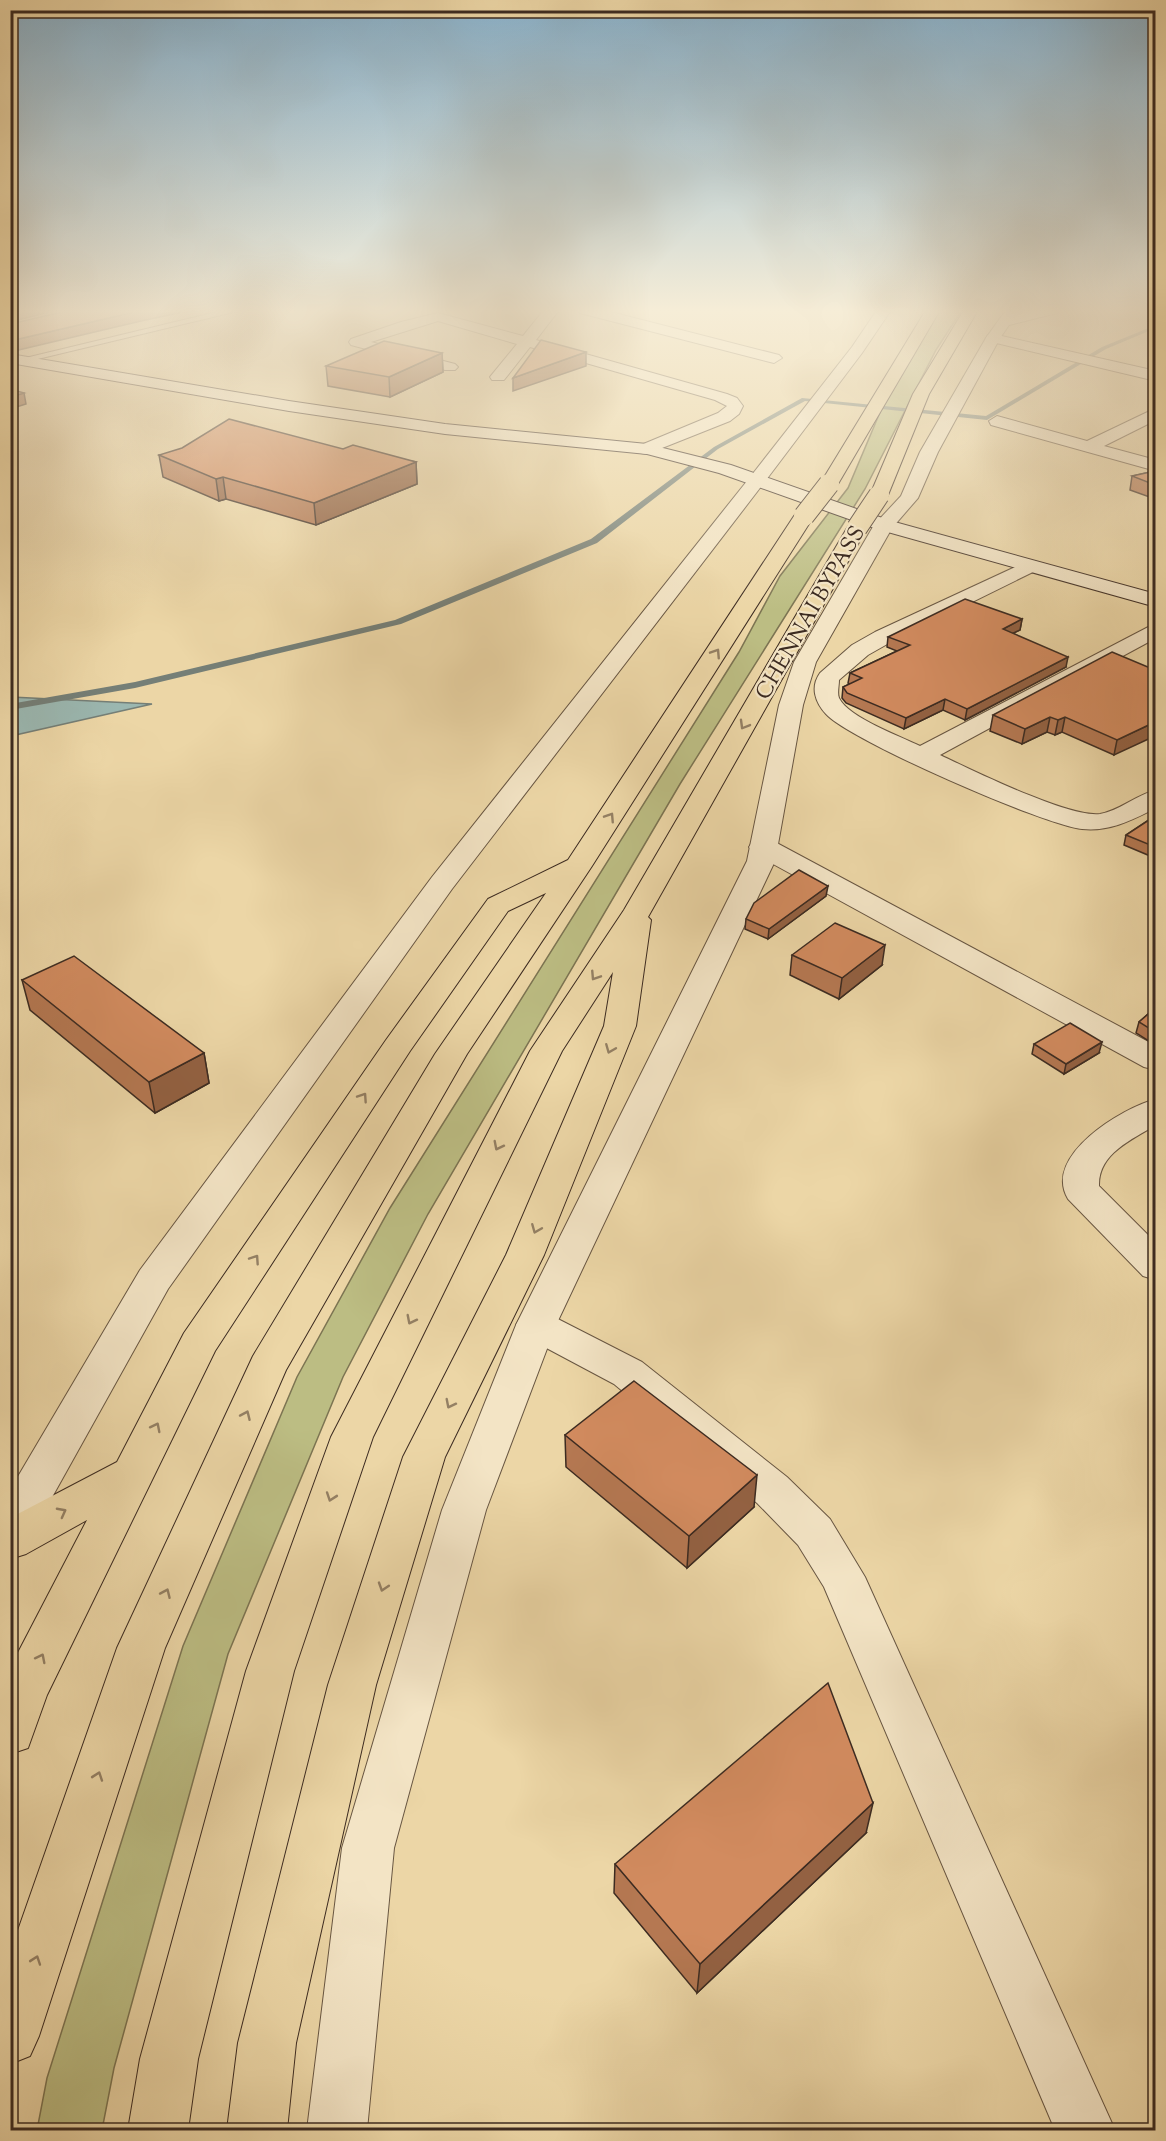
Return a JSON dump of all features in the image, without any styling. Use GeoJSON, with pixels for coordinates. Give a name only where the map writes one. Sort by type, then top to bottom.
{"type":"FeatureCollection","features":[{"type":"Feature","properties":{"kind":"highway","name":"CHENNAI BYPASS"},"geometry":{"type":"LineString","coordinates":[[10,2036],[141,1648],[267,1367],[451,1054],[578,866],[804,516],[829,484],[873,410]]}},
{"type":"Feature","properties":{"kind":"highway","name":"CHENNAI BYPASS"},"geometry":{"type":"LineString","coordinates":[[158,2130],[169,2059],[270,1671],[352,1437],[546,1052],[638,910],[878,517],[915,410]]}},
{"type":"Feature","properties":{"kind":"highway"},"geometry":{"type":"LineString","coordinates":[[10,1731],[24,1690],[198,1344],[398,1047],[498,905],[578,866]]}},
{"type":"Feature","properties":{"kind":"highway"},"geometry":{"type":"LineString","coordinates":[[257,2130],[267,2043],[352,1684],[424,1456],[525,1255],[620,1026],[638,910]]}},
{"type":"Feature","properties":{"kind":"highway"},"geometry":{"type":"LineString","coordinates":[[10,1540],[132,1475]]}},
{"type":"Feature","properties":{"kind":"street"},"geometry":{"type":"LineString","coordinates":[[311,410],[445,429],[661,449],[749,471],[878,517],[922,536],[1155,601]]}},
{"type":"Feature","properties":{"kind":"street"},"geometry":{"type":"LineString","coordinates":[[661,449],[733,410]]}},
{"type":"Feature","properties":{"kind":"street"},"geometry":{"type":"LineString","coordinates":[[10,1531],[154,1280],[442,883],[749,471],[804,410]]}},
{"type":"Feature","properties":{"kind":"street"},"geometry":{"type":"LineString","coordinates":[[337,2130],[368,1848],[464,1510],[536,1325],[761,861],[790,705],[805,662],[878,517],[909,498],[929,453],[953,410]]}},
{"type":"Feature","properties":{"kind":"street"},"geometry":{"type":"LineString","coordinates":[[1088,447],[1155,413]]}},
{"type":"Feature","properties":{"kind":"street"},"geometry":{"type":"LineString","coordinates":[[997,422],[1155,466]]}},
{"type":"Feature","properties":{"kind":"street"},"geometry":{"type":"LineString","coordinates":[[878,517],[1155,589]]}},
{"type":"Feature","properties":{"kind":"street"},"geometry":{"type":"LineString","coordinates":[[1028,567],[860,650],[828,678],[826,696],[835,710],[855,724],[920,756],[1029,804],[1080,821],[1099,822],[1149,808]]}},
{"type":"Feature","properties":{"kind":"street"},"geometry":{"type":"LineString","coordinates":[[920,756],[1155,628]]}},
{"type":"Feature","properties":{"kind":"street"},"geometry":{"type":"LineString","coordinates":[[763,847],[1155,1060]]}},
{"type":"Feature","properties":{"kind":"street"},"geometry":{"type":"LineString","coordinates":[[1155,1110],[1090,1152],[1078,1177],[1081,1190],[1155,1266]]}},
{"type":"Feature","properties":{"kind":"street"},"geometry":{"type":"LineString","coordinates":[[536,1325],[628,1373],[772,1490],[814,1532],[842,1577],[1085,2130]]}},
{"type":"Feature","properties":{"kind":"green space"},"geometry":{"type":"Polygon","coordinates":[[[881,410],[905,410],[865,489],[680,784],[428,1214],[343,1377],[228,1654],[114,2068],[102,2130],[37,2130],[47,2078],[183,1646],[297,1377],[390,1208],[739,652],[780,576],[848,488],[881,410]]]}},
{"type":"Feature","properties":{"kind":"water"},"geometry":{"type":"Polygon","coordinates":[[[11,697],[152,704],[11,736],[11,697]]]}},
{"type":"Feature","properties":{"kind":"building"},"geometry":{"type":"Polygon","coordinates":[[[229,419],[343,449],[353,445],[416,462],[314,503],[223,477],[216,479],[159,455],[182,448],[229,419]]]}},
{"type":"Feature","properties":{"kind":"building"},"geometry":{"type":"Polygon","coordinates":[[[1155,471],[1155,485],[1132,476],[1155,471]]]}},
{"type":"Feature","properties":{"kind":"building"},"geometry":{"type":"Polygon","coordinates":[[[965,599],[1022,619],[1003,629],[1068,657],[967,709],[945,699],[906,718],[847,693],[843,687],[862,678],[850,673],[910,645],[888,637],[965,599]]]}},
{"type":"Feature","properties":{"kind":"building"},"geometry":{"type":"Polygon","coordinates":[[[1112,652],[1155,670],[1155,722],[1117,740],[1065,717],[1058,720],[1050,717],[1025,729],[993,715],[1112,652]]]}},
{"type":"Feature","properties":{"kind":"building"},"geometry":{"type":"Polygon","coordinates":[[[1155,816],[1155,847],[1126,835],[1155,816]]]}},
{"type":"Feature","properties":{"kind":"building"},"geometry":{"type":"Polygon","coordinates":[[[799,870],[828,886],[769,929],[746,919],[754,903],[799,870]]]}},
{"type":"Feature","properties":{"kind":"building"},"geometry":{"type":"Polygon","coordinates":[[[835,923],[885,945],[842,978],[792,955],[835,923]]]}},
{"type":"Feature","properties":{"kind":"building"},"geometry":{"type":"Polygon","coordinates":[[[74,956],[204,1053],[149,1082],[22,980],[74,956]]]}},
{"type":"Feature","properties":{"kind":"building"},"geometry":{"type":"Polygon","coordinates":[[[1155,1008],[1155,1032],[1139,1022],[1155,1008]]]}},
{"type":"Feature","properties":{"kind":"building"},"geometry":{"type":"Polygon","coordinates":[[[1070,1023],[1102,1042],[1066,1064],[1034,1044],[1070,1023]]]}},
{"type":"Feature","properties":{"kind":"building"},"geometry":{"type":"Polygon","coordinates":[[[634,1381],[757,1475],[689,1536],[565,1435],[634,1381]]]}},
{"type":"Feature","properties":{"kind":"building"},"geometry":{"type":"Polygon","coordinates":[[[828,1683],[873,1803],[700,1964],[615,1864],[828,1683]]]}},
{"type":"Feature","properties":{"kind":"waterway"},"geometry":{"type":"LineString","coordinates":[[10,707],[135,685],[398,622],[594,541],[716,448],[784,410]]}},
{"type":"Feature","properties":{"kind":"waterway"},"geometry":{"type":"LineString","coordinates":[[909,410],[987,418],[1001,410]]}}]}
